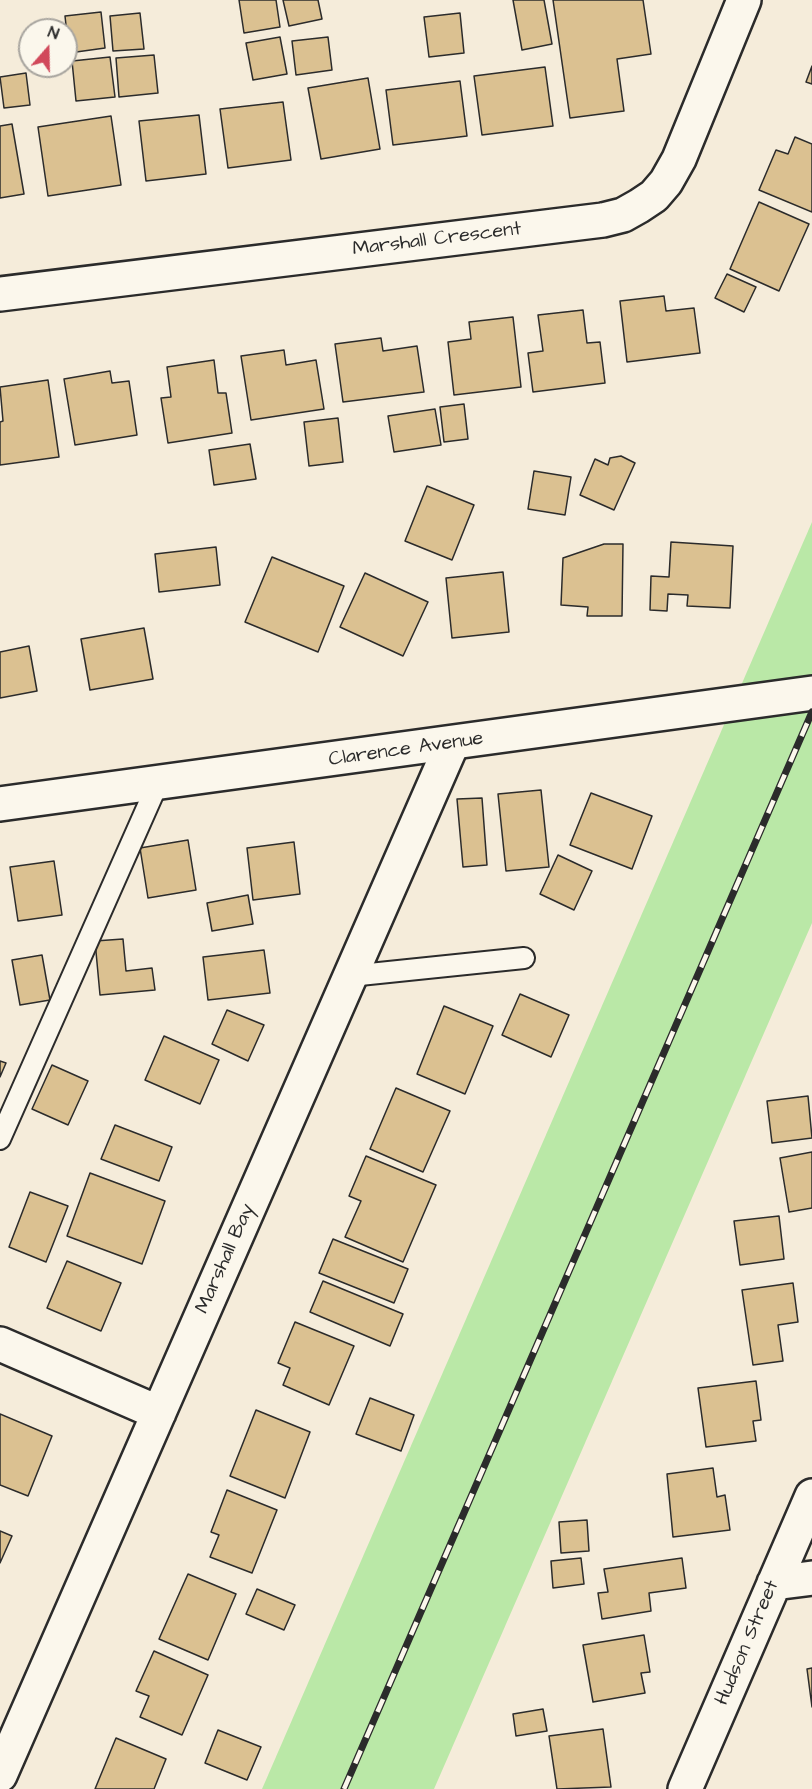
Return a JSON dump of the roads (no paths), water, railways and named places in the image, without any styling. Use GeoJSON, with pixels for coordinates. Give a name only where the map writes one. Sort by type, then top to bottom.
{"type":"FeatureCollection","features":[{"type":"Feature","properties":{"kind":"street","name":"Marshall Crescent"},"geometry":{"type":"LineString","coordinates":[[0,294],[603,220],[623,215],[654,196],[679,159],[744,0]]}},
{"type":"Feature","properties":{"kind":"street","name":"Clarence Avenue"},"geometry":{"type":"LineString","coordinates":[[0,804],[453,744],[812,693]]}},
{"type":"Feature","properties":{"kind":"street","name":"Marshall Bay"},"geometry":{"type":"LineString","coordinates":[[0,1774],[453,744]]}},
{"type":"Feature","properties":{"kind":"street"},"geometry":{"type":"LineString","coordinates":[[0,1344],[159,1413]]}},
{"type":"Feature","properties":{"kind":"street","name":"Hudson Street"},"geometry":{"type":"LineString","coordinates":[[685,1789],[812,1496]]}},
{"type":"Feature","properties":{"kind":"street"},"geometry":{"type":"LineString","coordinates":[[774,1583],[812,1578]]}},
{"type":"Feature","properties":{"kind":"lane"},"geometry":{"type":"LineString","coordinates":[[0,1139],[158,783]]}},
{"type":"Feature","properties":{"kind":"lane"},"geometry":{"type":"LineString","coordinates":[[350,976],[524,958]]}},
{"type":"Feature","properties":{"kind":"railway"},"geometry":{"type":"LineString","coordinates":[[344,1789],[812,712]]}}]}
